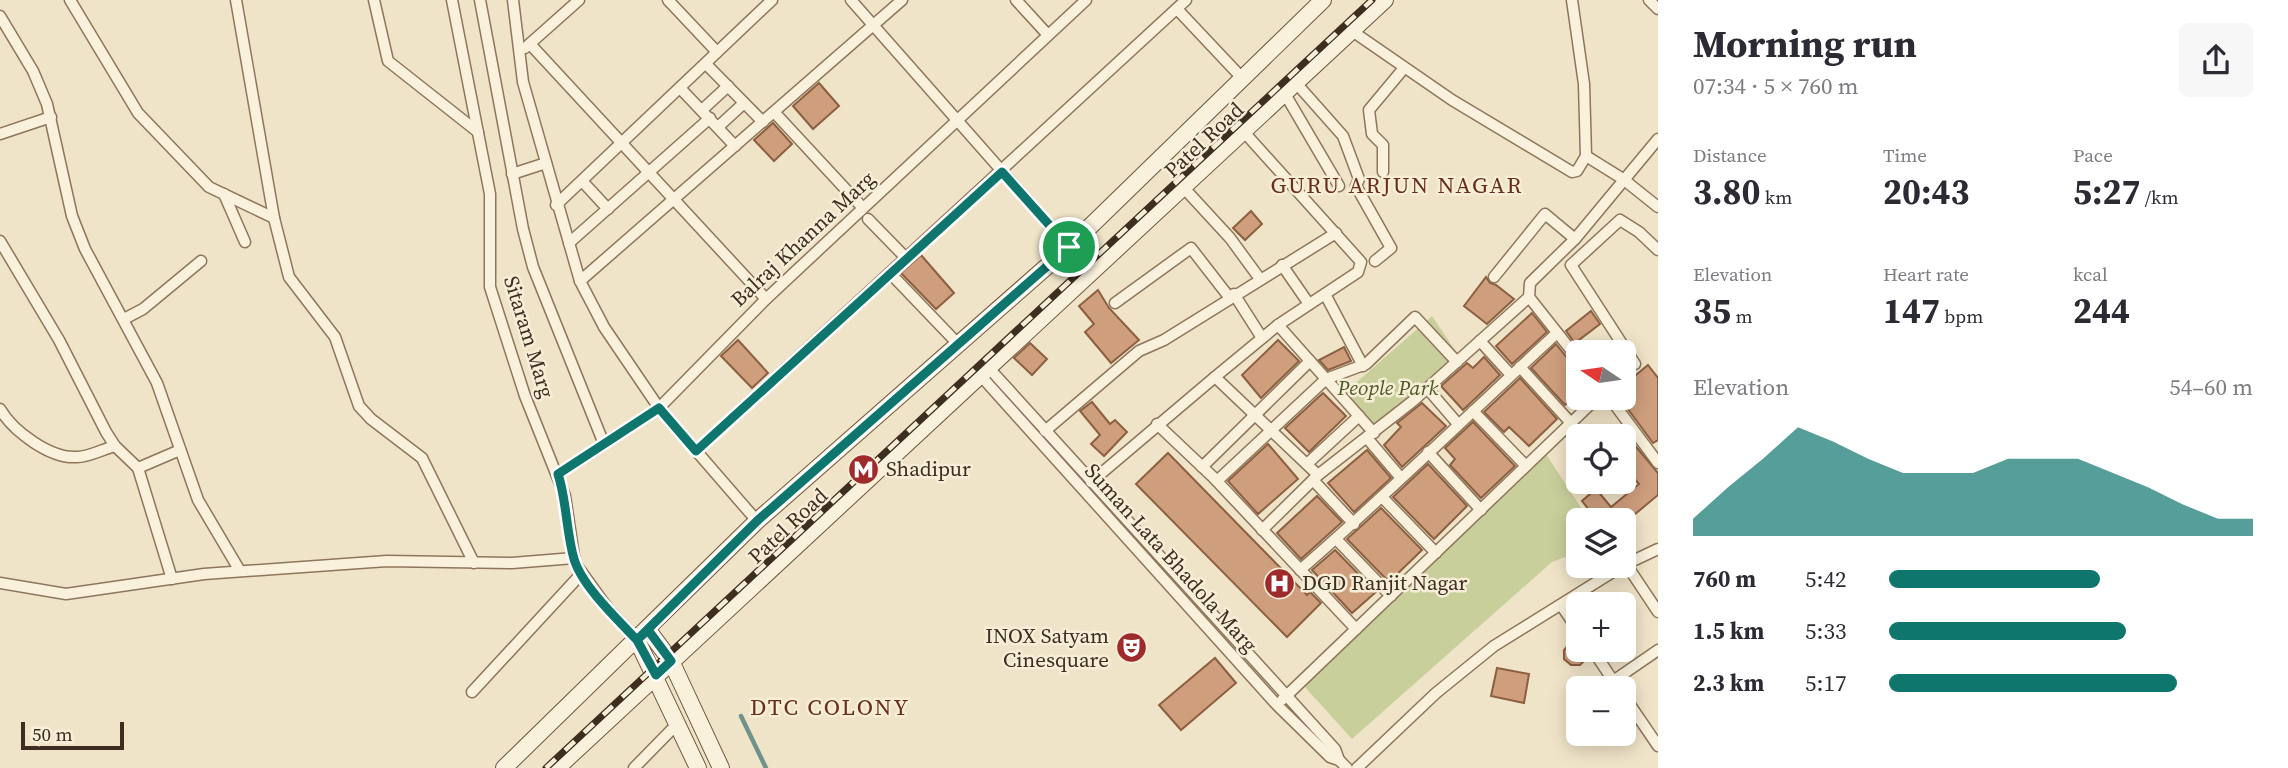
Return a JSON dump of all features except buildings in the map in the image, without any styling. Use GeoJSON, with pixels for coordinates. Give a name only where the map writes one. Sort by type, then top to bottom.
{"type":"FeatureCollection","features":[{"type":"Feature","properties":{"kind":"main road","name":"Patel Road"},"geometry":{"type":"LineString","coordinates":[[504,768],[757,521],[1069,247],[1323,0]]}},
{"type":"Feature","properties":{"kind":"main road","name":"Patel Road"},"geometry":{"type":"LineString","coordinates":[[557,768],[1385,0]]}},
{"type":"Feature","properties":{"kind":"main road"},"geometry":{"type":"LineString","coordinates":[[643,635],[671,661],[721,768]]}},
{"type":"Feature","properties":{"kind":"main road"},"geometry":{"type":"LineString","coordinates":[[643,635],[656,675],[698,768]]}},
{"type":"Feature","properties":{"kind":"street"},"geometry":{"type":"LineString","coordinates":[[70,0],[138,113],[209,187],[274,218]]}},
{"type":"Feature","properties":{"kind":"street"},"geometry":{"type":"LineString","coordinates":[[236,0],[274,218],[289,277],[331,330],[359,406],[371,419],[422,458],[474,563]]}},
{"type":"Feature","properties":{"kind":"street"},"geometry":{"type":"LineString","coordinates":[[374,0],[388,61],[478,132]]}},
{"type":"Feature","properties":{"kind":"street","name":"Sitaram Marg"},"geometry":{"type":"LineString","coordinates":[[453,0],[490,194],[490,287],[525,396],[565,496],[574,558],[608,610],[643,635]]}},
{"type":"Feature","properties":{"kind":"street"},"geometry":{"type":"LineString","coordinates":[[480,0],[512,174],[533,267],[604,444]]}},
{"type":"Feature","properties":{"kind":"street"},"geometry":{"type":"LineString","coordinates":[[513,0],[523,82],[556,205],[580,281],[604,327],[659,408],[757,521]]}},
{"type":"Feature","properties":{"kind":"street"},"geometry":{"type":"LineString","coordinates":[[520,52],[579,0]]}},
{"type":"Feature","properties":{"kind":"street"},"geometry":{"type":"LineString","coordinates":[[668,0],[717,52]]}},
{"type":"Feature","properties":{"kind":"street"},"geometry":{"type":"LineString","coordinates":[[556,205],[772,0]]}},
{"type":"Feature","properties":{"kind":"street"},"geometry":{"type":"LineString","coordinates":[[851,0],[1069,247]]}},
{"type":"Feature","properties":{"kind":"street"},"geometry":{"type":"LineString","coordinates":[[580,281],[902,0]]}},
{"type":"Feature","properties":{"kind":"street"},"geometry":{"type":"LineString","coordinates":[[1016,0],[1048,35]]}},
{"type":"Feature","properties":{"kind":"street","name":"Balraj Khanna Marg"},"geometry":{"type":"LineString","coordinates":[[558,474],[659,408],[766,299],[1086,0]]}},
{"type":"Feature","properties":{"kind":"street"},"geometry":{"type":"LineString","coordinates":[[696,451],[1186,0]]}},
{"type":"Feature","properties":{"kind":"street"},"geometry":{"type":"LineString","coordinates":[[1352,31],[1404,68],[1572,172],[1577,171],[1586,156],[1584,84],[1572,0]]}},
{"type":"Feature","properties":{"kind":"street"},"geometry":{"type":"LineString","coordinates":[[1649,0],[1658,9]]}},
{"type":"Feature","properties":{"kind":"street"},"geometry":{"type":"LineString","coordinates":[[1177,9],[1242,78]]}},
{"type":"Feature","properties":{"kind":"street"},"geometry":{"type":"LineString","coordinates":[[0,16],[33,71],[51,117],[77,230],[157,383],[198,500],[240,571]]}},
{"type":"Feature","properties":{"kind":"street"},"geometry":{"type":"LineString","coordinates":[[530,44],[766,299]]}},
{"type":"Feature","properties":{"kind":"street"},"geometry":{"type":"LineString","coordinates":[[705,64],[763,122]]}},
{"type":"Feature","properties":{"kind":"street"},"geometry":{"type":"LineString","coordinates":[[1383,172],[1383,145],[1372,134],[1369,110],[1404,68]]}},
{"type":"Feature","properties":{"kind":"street"},"geometry":{"type":"LineString","coordinates":[[710,118],[728,86]]}},
{"type":"Feature","properties":{"kind":"street"},"geometry":{"type":"LineString","coordinates":[[680,88],[735,146]]}},
{"type":"Feature","properties":{"kind":"street"},"geometry":{"type":"LineString","coordinates":[[1290,89],[1339,186]]}},
{"type":"Feature","properties":{"kind":"street"},"geometry":{"type":"LineString","coordinates":[[1290,89],[1343,136],[1359,179],[1356,186],[1391,248],[1375,261]]}},
{"type":"Feature","properties":{"kind":"street"},"geometry":{"type":"LineString","coordinates":[[569,243],[710,118],[744,103]]}},
{"type":"Feature","properties":{"kind":"street"},"geometry":{"type":"LineString","coordinates":[[774,112],[863,208]]}},
{"type":"Feature","properties":{"kind":"street"},"geometry":{"type":"LineString","coordinates":[[0,134],[51,117]]}},
{"type":"Feature","properties":{"kind":"street"},"geometry":{"type":"LineString","coordinates":[[1091,482],[1262,338],[1361,268],[1361,262],[1244,132]]}},
{"type":"Feature","properties":{"kind":"street"},"geometry":{"type":"LineString","coordinates":[[1566,344],[1529,297],[1530,283],[1575,239],[1658,139]]}},
{"type":"Feature","properties":{"kind":"street"},"geometry":{"type":"LineString","coordinates":[[1586,156],[1623,179],[1658,207]]}},
{"type":"Feature","properties":{"kind":"street"},"geometry":{"type":"LineString","coordinates":[[512,174],[546,163]]}},
{"type":"Feature","properties":{"kind":"street"},"geometry":{"type":"LineString","coordinates":[[582,181],[608,209]]}},
{"type":"Feature","properties":{"kind":"street"},"geometry":{"type":"LineString","coordinates":[[1183,187],[1230,237],[1260,279]]}},
{"type":"Feature","properties":{"kind":"street"},"geometry":{"type":"LineString","coordinates":[[224,194],[245,242]]}},
{"type":"Feature","properties":{"kind":"street"},"geometry":{"type":"LineString","coordinates":[[1494,277],[1545,214],[1575,239]]}},
{"type":"Feature","properties":{"kind":"street"},"geometry":{"type":"LineString","coordinates":[[868,219],[906,258]]}},
{"type":"Feature","properties":{"kind":"street"},"geometry":{"type":"LineString","coordinates":[[1619,340],[1571,265],[1620,220],[1639,232],[1658,250]]}},
{"type":"Feature","properties":{"kind":"street"},"geometry":{"type":"LineString","coordinates":[[1045,431],[1139,351],[1164,340],[1336,233]]}},
{"type":"Feature","properties":{"kind":"street"},"geometry":{"type":"LineString","coordinates":[[0,241],[59,340],[115,446],[138,468],[172,579]]}},
{"type":"Feature","properties":{"kind":"street"},"geometry":{"type":"LineString","coordinates":[[1115,303],[1191,248],[1262,338]]}},
{"type":"Feature","properties":{"kind":"street"},"geometry":{"type":"LineString","coordinates":[[124,319],[143,309],[201,261]]}},
{"type":"Feature","properties":{"kind":"street"},"geometry":{"type":"LineString","coordinates":[[1282,265],[1310,304]]}},
{"type":"Feature","properties":{"kind":"street"},"geometry":{"type":"LineString","coordinates":[[890,273],[960,345]]}},
{"type":"Feature","properties":{"kind":"street"},"geometry":{"type":"LineString","coordinates":[[1325,294],[1363,366]]}},
{"type":"Feature","properties":{"kind":"street"},"geometry":{"type":"LineString","coordinates":[[1262,530],[1316,478],[1427,388],[1529,297]]}},
{"type":"Feature","properties":{"kind":"street"},"geometry":{"type":"LineString","coordinates":[[1217,481],[1326,379],[1363,366],[1415,317],[1457,362]]}},
{"type":"Feature","properties":{"kind":"street"},"geometry":{"type":"LineString","coordinates":[[1278,326],[1359,416],[1370,436],[1401,478]]}},
{"type":"Feature","properties":{"kind":"street"},"geometry":{"type":"LineString","coordinates":[[1300,570],[1354,524],[1427,452],[1557,333]]}},
{"type":"Feature","properties":{"kind":"street"},"geometry":{"type":"LineString","coordinates":[[1480,341],[1511,375]]}},
{"type":"Feature","properties":{"kind":"street"},"geometry":{"type":"LineString","coordinates":[[1202,467],[1310,361]]}},
{"type":"Feature","properties":{"kind":"street"},"geometry":{"type":"LineString","coordinates":[[1520,366],[1571,423]]}},
{"type":"Feature","properties":{"kind":"street","name":"Suman Lata Bhadola Marg"},"geometry":{"type":"LineString","coordinates":[[984,371],[1045,431],[1091,482],[1281,701]]}},
{"type":"Feature","properties":{"kind":"street","name":"Suman Lata Bhadola Marg"},"geometry":{"type":"LineString","coordinates":[[984,371],[1281,701],[1335,749],[1343,764]]}},
{"type":"Feature","properties":{"kind":"street"},"geometry":{"type":"LineString","coordinates":[[1215,377],[1307,464],[1354,524]]}},
{"type":"Feature","properties":{"kind":"street"},"geometry":{"type":"LineString","coordinates":[[1427,388],[1458,424]]}},
{"type":"Feature","properties":{"kind":"street"},"geometry":{"type":"LineString","coordinates":[[0,409],[29,441],[56,452],[76,458],[115,446]]}},
{"type":"Feature","properties":{"kind":"street"},"geometry":{"type":"LineString","coordinates":[[1281,701],[1584,410]]}},
{"type":"Feature","properties":{"kind":"street"},"geometry":{"type":"LineString","coordinates":[[1619,410],[1658,463]]}},
{"type":"Feature","properties":{"kind":"street"},"geometry":{"type":"LineString","coordinates":[[1473,411],[1526,466]]}},
{"type":"Feature","properties":{"kind":"street"},"geometry":{"type":"LineString","coordinates":[[1307,464],[1359,416]]}},
{"type":"Feature","properties":{"kind":"street"},"geometry":{"type":"LineString","coordinates":[[1157,424],[1217,481],[1356,629]]}},
{"type":"Feature","properties":{"kind":"street"},"geometry":{"type":"LineString","coordinates":[[138,468],[180,450]]}},
{"type":"Feature","properties":{"kind":"street"},"geometry":{"type":"LineString","coordinates":[[1427,452],[1481,510]]}},
{"type":"Feature","properties":{"kind":"street"},"geometry":{"type":"LineString","coordinates":[[1382,497],[1436,552]]}},
{"type":"Feature","properties":{"kind":"street"},"geometry":{"type":"LineString","coordinates":[[1336,539],[1391,596]]}},
{"type":"Feature","properties":{"kind":"street"},"geometry":{"type":"LineString","coordinates":[[1636,560],[1658,549]]}},
{"type":"Feature","properties":{"kind":"street"},"geometry":{"type":"LineString","coordinates":[[0,583],[66,594],[240,571],[387,561],[474,563],[574,558]]}},
{"type":"Feature","properties":{"kind":"street"},"geometry":{"type":"LineString","coordinates":[[472,692],[582,573]]}},
{"type":"Feature","properties":{"kind":"street"},"geometry":{"type":"LineString","coordinates":[[1357,768],[1436,693],[1494,646],[1604,578]]}},
{"type":"Feature","properties":{"kind":"street"},"geometry":{"type":"LineString","coordinates":[[1634,578],[1658,612]]}},
{"type":"Feature","properties":{"kind":"street"},"geometry":{"type":"LineString","coordinates":[[1561,605],[1566,612]]}},
{"type":"Feature","properties":{"kind":"street"},"geometry":{"type":"LineString","coordinates":[[1626,676],[1658,650]]}},
{"type":"Feature","properties":{"kind":"street"},"geometry":{"type":"LineString","coordinates":[[1636,714],[1658,746]]}},
{"type":"Feature","properties":{"kind":"street"},"geometry":{"type":"LineString","coordinates":[[634,768],[678,723]]}},
{"type":"Feature","properties":{"kind":"green space","name":"People Park"},"geometry":{"type":"Polygon","coordinates":[[[1432,316],[1457,353],[1377,433],[1342,395],[1432,316]]]}},
{"type":"Feature","properties":{"kind":"green space"},"geometry":{"type":"Polygon","coordinates":[[[1546,454],[1566,485],[1566,494],[1572,494],[1581,508],[1566,508],[1566,557],[1552,562],[1352,739],[1303,685],[1328,664],[1382,605],[1546,454]]]}},
{"type":"Feature","properties":{"kind":"waterway"},"geometry":{"type":"LineString","coordinates":[[741,716],[766,768]]}},
{"type":"Feature","properties":{"kind":"railway"},"geometry":{"type":"LineString","coordinates":[[546,768],[1372,0]]}},
{"type":"Feature","properties":{"kind":"place","name":"Shadipur"},"geometry":{"type":"Point","coordinates":[863,469]}},
{"type":"Feature","properties":{"kind":"place","name":"DGD Ranjit Nagar"},"geometry":{"type":"Point","coordinates":[1279,583]}},
{"type":"Feature","properties":{"kind":"place","name":"INOX Satyam Cinesquare"},"geometry":{"type":"Point","coordinates":[1132,648]}},
{"type":"Feature","properties":{"kind":"district","name":"GURU ARJUN NAGAR"},"geometry":{"type":"Point","coordinates":[1397,185]}},
{"type":"Feature","properties":{"kind":"district","name":"DTC COLONY"},"geometry":{"type":"Point","coordinates":[830,707]}},
{"type":"Feature","properties":{"kind":"route"},"geometry":{"type":"LineString","coordinates":[[1069,247],[757,521],[637,640],[656,675],[671,661],[656,639],[648,630],[637,640],[608,610],[575,563],[565,496],[558,474],[659,408],[696,451],[1002,172],[1069,247]]}}]}
